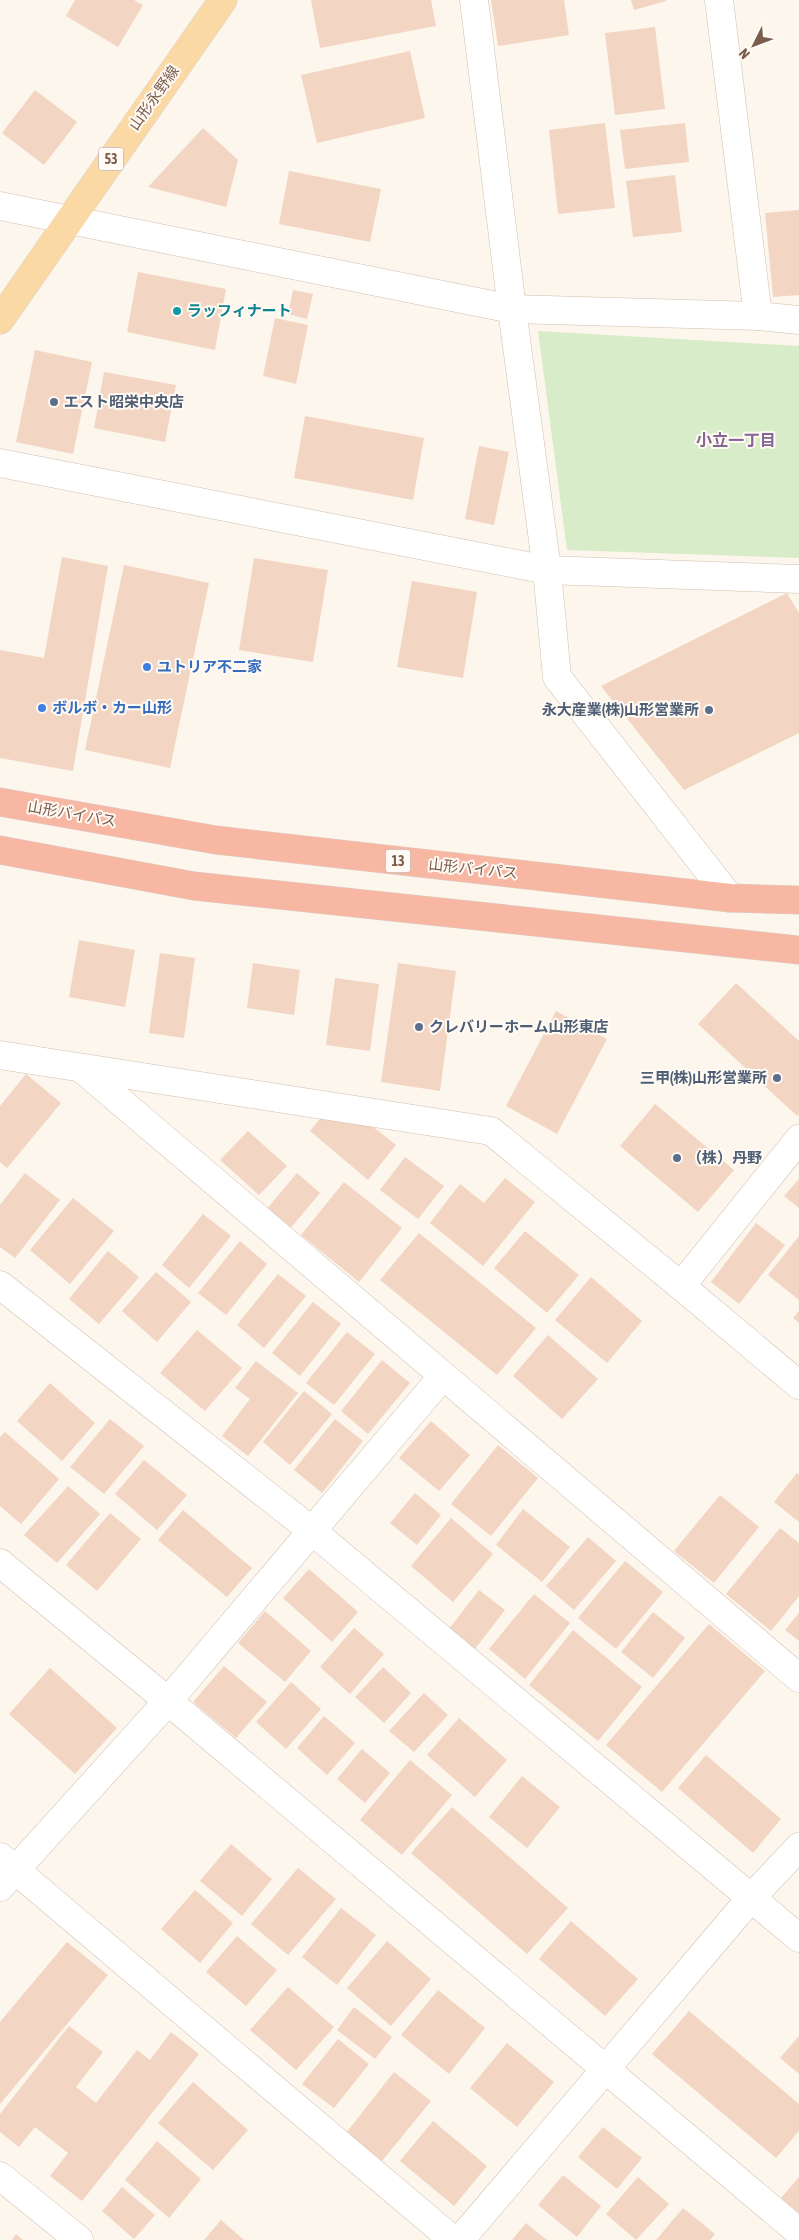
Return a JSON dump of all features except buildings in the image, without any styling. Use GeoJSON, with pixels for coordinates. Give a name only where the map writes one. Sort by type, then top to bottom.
{"type":"FeatureCollection","features":[{"type":"Feature","properties":{"kind":"highway","name":"山形バイパス"},"geometry":{"type":"LineString","coordinates":[[0,802],[216,840],[730,898],[799,900]]}},
{"type":"Feature","properties":{"kind":"highway"},"geometry":{"type":"LineString","coordinates":[[0,850],[194,886],[799,950]]}},
{"type":"Feature","properties":{"kind":"main road","name":"山形永野線"},"geometry":{"type":"LineString","coordinates":[[0,320],[223,0]]}},
{"type":"Feature","properties":{"kind":"street"},"geometry":{"type":"LineString","coordinates":[[474,0],[512,309],[547,570],[557,676],[730,898]]}},
{"type":"Feature","properties":{"kind":"street"},"geometry":{"type":"LineString","coordinates":[[719,0],[758,316]]}},
{"type":"Feature","properties":{"kind":"street"},"geometry":{"type":"LineString","coordinates":[[0,206],[512,309],[758,316],[799,320]]}},
{"type":"Feature","properties":{"kind":"street"},"geometry":{"type":"LineString","coordinates":[[0,463],[547,570],[799,579]]}},
{"type":"Feature","properties":{"kind":"street"},"geometry":{"type":"LineString","coordinates":[[0,1055],[491,1131],[682,1286],[799,1385]]}},
{"type":"Feature","properties":{"kind":"street"},"geometry":{"type":"LineString","coordinates":[[81,1068],[442,1377],[799,1678]]}},
{"type":"Feature","properties":{"kind":"street"},"geometry":{"type":"LineString","coordinates":[[682,1286],[799,1139]]}},
{"type":"Feature","properties":{"kind":"street"},"geometry":{"type":"LineString","coordinates":[[0,1285],[311,1530],[799,1938]]}},
{"type":"Feature","properties":{"kind":"street"},"geometry":{"type":"LineString","coordinates":[[442,1377],[168,1700],[5,1871],[453,2240]]}},
{"type":"Feature","properties":{"kind":"street"},"geometry":{"type":"LineString","coordinates":[[0,1563],[168,1700],[799,2232]]}},
{"type":"Feature","properties":{"kind":"street"},"geometry":{"type":"LineString","coordinates":[[460,2240],[751,1898],[799,1847]]}},
{"type":"Feature","properties":{"kind":"street"},"geometry":{"type":"LineString","coordinates":[[0,2176],[78,2240]]}},
{"type":"Feature","properties":{"kind":"green space"},"geometry":{"type":"Polygon","coordinates":[[[538,331],[799,346],[799,558],[567,550],[538,331]]]}},
{"type":"Feature","properties":{"kind":"place","name":"ラッフィナート"},"geometry":{"type":"Point","coordinates":[177,311]}},
{"type":"Feature","properties":{"kind":"place","name":"エスト昭栄中央店"},"geometry":{"type":"Point","coordinates":[54,402]}},
{"type":"Feature","properties":{"kind":"place","name":"ユトリア不二家"},"geometry":{"type":"Point","coordinates":[147,667]}},
{"type":"Feature","properties":{"kind":"place","name":"ボルボ・カー山形"},"geometry":{"type":"Point","coordinates":[42,708]}},
{"type":"Feature","properties":{"kind":"place","name":"永大産業(株)山形営業所"},"geometry":{"type":"Point","coordinates":[709,710]}},
{"type":"Feature","properties":{"kind":"place","name":"クレバリーホーム山形東店"},"geometry":{"type":"Point","coordinates":[419,1027]}},
{"type":"Feature","properties":{"kind":"place","name":"三甲(株)山形営業所"},"geometry":{"type":"Point","coordinates":[777,1078]}},
{"type":"Feature","properties":{"kind":"place","name":"（株）丹野"},"geometry":{"type":"Point","coordinates":[677,1158]}},
{"type":"Feature","properties":{"kind":"district","name":"小立一丁目"},"geometry":{"type":"Point","coordinates":[736,440]}}]}
